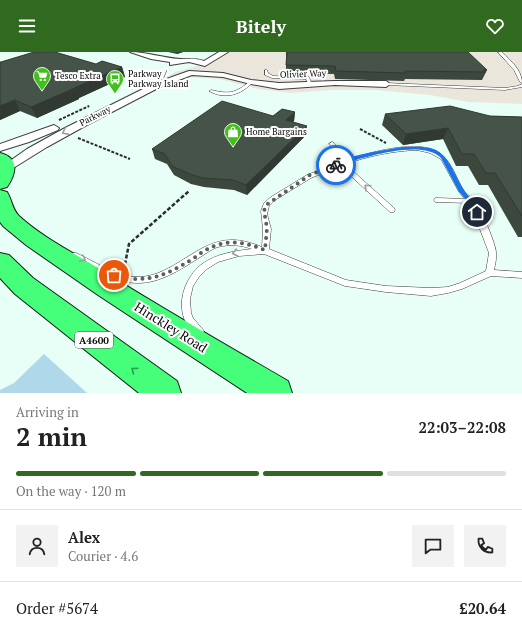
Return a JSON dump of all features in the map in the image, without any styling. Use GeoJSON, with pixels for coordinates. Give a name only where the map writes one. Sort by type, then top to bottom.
{"type":"FeatureCollection","features":[{"type":"Feature","properties":{"kind":"highway","name":"Hinckley Road"},"geometry":{"type":"LineString","coordinates":[[0,196],[2,210],[11,221],[34,239],[107,287],[276,393]]}},
{"type":"Feature","properties":{"kind":"highway","name":"A4600"},"geometry":{"type":"LineString","coordinates":[[0,262],[24,286],[165,393]]}},
{"type":"Feature","properties":{"kind":"street"},"geometry":{"type":"LineString","coordinates":[[134,52],[181,60],[191,60],[212,52]]}},
{"type":"Feature","properties":{"kind":"street"},"geometry":{"type":"LineString","coordinates":[[205,66],[224,52]]}},
{"type":"Feature","properties":{"kind":"street"},"geometry":{"type":"LineString","coordinates":[[151,56],[170,67]]}},
{"type":"Feature","properties":{"kind":"street","name":"Parkway"},"geometry":{"type":"LineString","coordinates":[[0,148],[26,140],[47,131],[158,78],[170,67],[181,60]]}},
{"type":"Feature","properties":{"kind":"street","name":"Olivier Way"},"geometry":{"type":"LineString","coordinates":[[191,60],[223,75]]}},
{"type":"Feature","properties":{"kind":"street","name":"Parkway"},"geometry":{"type":"LineString","coordinates":[[2,170],[40,145],[159,85],[192,73],[205,66]]}},
{"type":"Feature","properties":{"kind":"street","name":"Olivier Way"},"geometry":{"type":"LineString","coordinates":[[170,67],[175,72],[223,75],[251,82],[279,86],[335,83],[386,84]]}},
{"type":"Feature","properties":{"kind":"lane"},"geometry":{"type":"LineString","coordinates":[[386,84],[488,89],[519,88],[522,83],[520,75],[500,52]]}},
{"type":"Feature","properties":{"kind":"lane"},"geometry":{"type":"LineString","coordinates":[[266,71],[268,76],[308,78],[310,85]]}},
{"type":"Feature","properties":{"kind":"lane"},"geometry":{"type":"LineString","coordinates":[[211,91],[228,95],[238,93],[251,82]]}},
{"type":"Feature","properties":{"kind":"lane"},"geometry":{"type":"LineString","coordinates":[[332,144],[348,160]]}},
{"type":"Feature","properties":{"kind":"lane"},"geometry":{"type":"LineString","coordinates":[[265,250],[267,228],[264,211],[266,205],[310,175],[348,160],[399,149],[428,149],[439,153],[443,158],[462,192],[476,210],[493,253],[490,273]]}},
{"type":"Feature","properties":{"kind":"lane"},"geometry":{"type":"LineString","coordinates":[[341,163],[392,210]]}},
{"type":"Feature","properties":{"kind":"lane"},"geometry":{"type":"LineString","coordinates":[[437,200],[470,201]]}},
{"type":"Feature","properties":{"kind":"lane"},"geometry":{"type":"LineString","coordinates":[[34,239],[83,259],[114,275],[126,279],[139,280],[152,278],[166,273],[181,266],[208,248],[220,244],[243,243],[265,250],[345,283],[372,288],[413,292],[437,291],[462,286],[490,273],[522,274]]}},
{"type":"Feature","properties":{"kind":"lane"},"geometry":{"type":"LineString","coordinates":[[207,337],[195,328],[188,320],[185,307],[186,295],[191,283],[199,271],[211,262],[224,256],[237,252],[265,250]]}},
{"type":"Feature","properties":{"kind":"lane"},"geometry":{"type":"LineString","coordinates":[[226,351],[280,393]]}},
{"type":"Feature","properties":{"kind":"path"},"geometry":{"type":"LineString","coordinates":[[360,129],[399,149]]}},
{"type":"Feature","properties":{"kind":"path"},"geometry":{"type":"LineString","coordinates":[[76,137],[130,159]]}},
{"type":"Feature","properties":{"kind":"path"},"geometry":{"type":"LineString","coordinates":[[120,268],[125,264],[129,244],[189,191]]}},
{"type":"Feature","properties":{"kind":"shaded area"},"geometry":{"type":"Polygon","coordinates":[[[224,52],[522,52],[522,104],[468,102],[430,95],[376,90],[333,90],[290,93],[258,89],[219,79],[169,76],[175,72],[205,64],[224,52]]]}},
{"type":"Feature","properties":{"kind":"shaded area"},"geometry":{"type":"Polygon","coordinates":[[[44,354],[87,393],[0,393],[0,390],[14,383],[44,354]]]}},
{"type":"Feature","properties":{"kind":"building","name":"Tesco Extra"},"geometry":{"type":"Polygon","coordinates":[[[34,52],[55,52],[96,64],[102,61],[122,67],[31,107],[15,100],[0,106],[0,62],[34,52]]]}},
{"type":"Feature","properties":{"kind":"building"},"geometry":{"type":"Polygon","coordinates":[[[287,52],[468,52],[487,70],[483,70],[486,72],[405,71],[406,73],[336,71],[335,66],[286,65],[287,52]]]}},
{"type":"Feature","properties":{"kind":"building","name":"Home Bargains"},"geometry":{"type":"Polygon","coordinates":[[[222,101],[273,116],[282,109],[295,112],[286,120],[307,126],[246,185],[233,180],[202,178],[190,174],[172,166],[165,154],[152,149],[222,101]]]}},
{"type":"Feature","properties":{"kind":"building"},"geometry":{"type":"Polygon","coordinates":[[[450,106],[490,116],[522,117],[522,216],[495,173],[486,173],[474,154],[462,154],[448,128],[406,134],[385,114],[450,106]]]}},
{"type":"Feature","properties":{"kind":"way so far"},"geometry":{"type":"LineString","coordinates":[[114,275],[126,279],[139,280],[152,278],[181,266],[208,248],[232,242],[243,243],[265,250],[267,228],[264,211],[266,205],[310,175],[336,165]]}},
{"type":"Feature","properties":{"kind":"place","name":"Tesco Extra"},"geometry":{"type":"Point","coordinates":[42,91]}},
{"type":"Feature","properties":{"kind":"place","name":"Parkway / Parkway Island"},"geometry":{"type":"Point","coordinates":[115,94]}},
{"type":"Feature","properties":{"kind":"place","name":"Home Bargains"},"geometry":{"type":"Point","coordinates":[233,147]}},
{"type":"Feature","properties":{"kind":"route"},"geometry":{"type":"LineString","coordinates":[[336,165],[348,160],[385,151],[420,148],[428,149],[439,153],[443,158],[462,192],[474,204],[477,212]]}}]}
